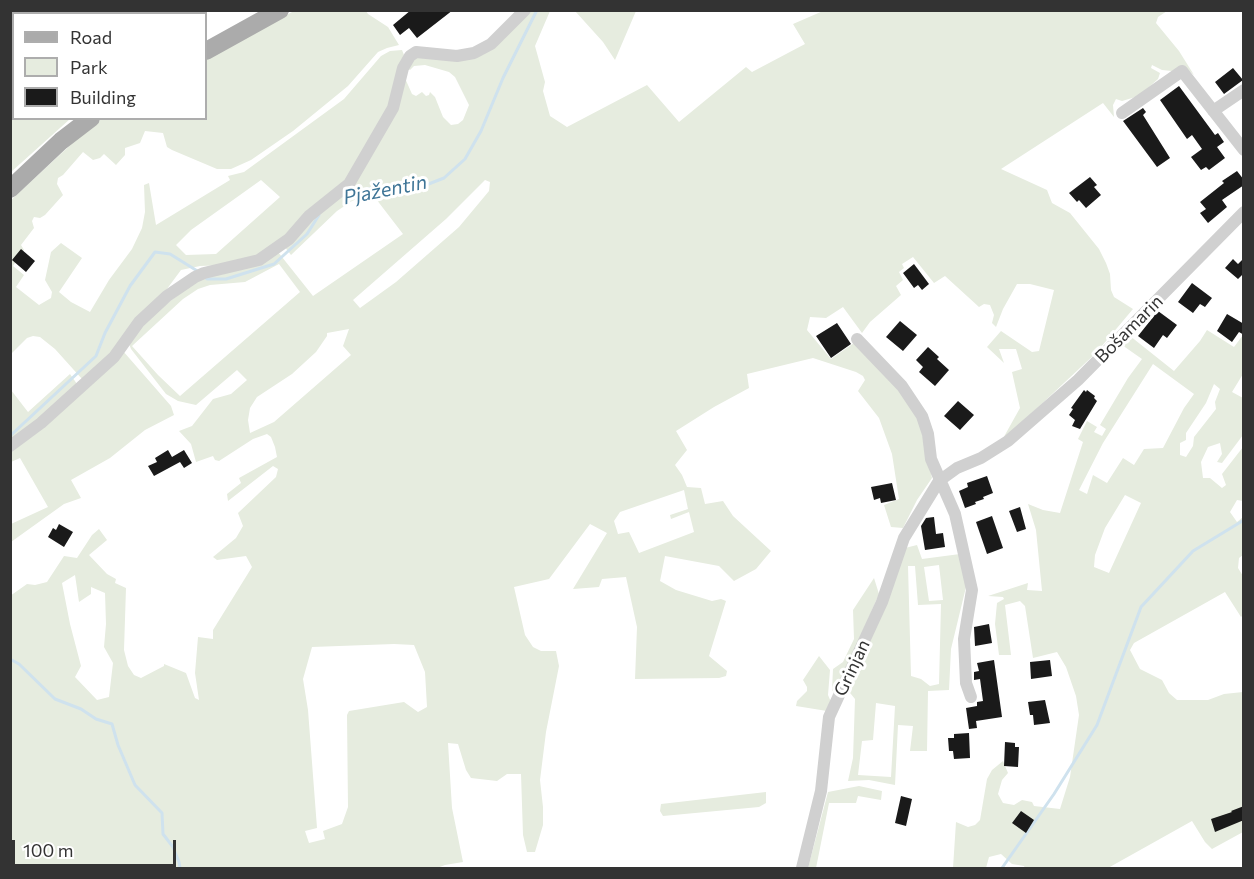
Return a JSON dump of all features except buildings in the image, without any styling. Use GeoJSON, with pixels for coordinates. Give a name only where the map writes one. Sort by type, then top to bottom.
{"type":"FeatureCollection","features":[{"type":"Feature","properties":{"kind":"main road"},"geometry":{"type":"LineString","coordinates":[[207,50],[280,10]]}},
{"type":"Feature","properties":{"kind":"main road"},"geometry":{"type":"LineString","coordinates":[[10,189],[88,120]]}},
{"type":"Feature","properties":{"kind":"street"},"geometry":{"type":"LineString","coordinates":[[10,446],[41,423],[114,357],[139,322],[167,296],[200,275],[259,260],[289,239],[309,216],[349,184],[393,108],[403,68],[410,56],[416,52],[457,56],[474,54],[491,44],[525,10]]}},
{"type":"Feature","properties":{"kind":"street"},"geometry":{"type":"LineString","coordinates":[[1122,113],[1182,71],[1244,150]]}},
{"type":"Feature","properties":{"kind":"street"},"geometry":{"type":"LineString","coordinates":[[1213,111],[1244,90]]}},
{"type":"Feature","properties":{"kind":"street","name":"Bošamarin"},"geometry":{"type":"LineString","coordinates":[[1008,441],[1078,380],[1244,212]]}},
{"type":"Feature","properties":{"kind":"street"},"geometry":{"type":"LineString","coordinates":[[857,339],[902,386],[922,416],[928,434],[931,459],[955,514],[972,590],[964,639],[966,683],[971,697]]}},
{"type":"Feature","properties":{"kind":"street","name":"Grinjan"},"geometry":{"type":"LineString","coordinates":[[802,868],[821,791],[830,717],[882,602],[904,538],[939,480],[1008,441]]}},
{"type":"Feature","properties":{"kind":"green space"},"geometry":{"type":"Polygon","coordinates":[[[187,10],[188,12],[154,12],[187,10]]]}},
{"type":"Feature","properties":{"kind":"green space"},"geometry":{"type":"Polygon","coordinates":[[[11,11],[134,12],[12,12],[12,120],[69,120],[11,172],[11,11]]]}},
{"type":"Feature","properties":{"kind":"green space"},"geometry":{"type":"Polygon","coordinates":[[[294,11],[366,11],[388,27],[399,45],[378,52],[348,86],[293,131],[251,160],[231,169],[217,169],[172,150],[167,147],[163,133],[145,131],[140,143],[125,148],[125,155],[116,165],[104,154],[93,160],[83,152],[58,178],[57,184],[63,195],[45,215],[40,218],[34,217],[32,221],[34,228],[21,245],[24,250],[13,266],[24,275],[16,287],[39,305],[51,298],[52,292],[45,280],[51,252],[61,243],[82,258],[59,292],[71,302],[90,312],[109,280],[132,249],[142,228],[145,212],[144,185],[149,183],[156,225],[230,180],[228,176],[244,172],[344,99],[381,56],[390,51],[402,50],[404,55],[388,112],[352,174],[297,226],[260,255],[227,265],[200,266],[181,270],[115,352],[82,379],[55,349],[40,337],[27,338],[11,354],[11,200],[92,125],[100,120],[207,120],[207,56],[294,11]],[[261,180],[191,230],[176,245],[186,255],[216,254],[280,197],[261,180]]]}},
{"type":"Feature","properties":{"kind":"green space"},"geometry":{"type":"Polygon","coordinates":[[[529,11],[550,11],[535,46],[545,82],[543,91],[550,116],[567,127],[647,85],[679,122],[746,67],[752,72],[805,44],[793,24],[823,11],[1167,11],[1158,17],[1156,23],[1179,51],[1194,75],[1184,66],[1172,71],[1162,70],[1152,65],[1151,68],[1160,73],[1158,79],[1139,96],[1122,101],[1116,99],[1113,105],[1114,117],[1103,103],[1001,169],[1047,190],[1052,203],[1070,213],[1099,249],[1110,274],[1114,297],[1133,309],[1096,353],[1001,442],[1020,408],[1012,372],[1022,369],[1016,349],[999,349],[1004,363],[987,347],[1001,331],[1032,352],[1039,351],[1054,290],[1030,284],[1017,284],[996,327],[992,323],[994,315],[990,305],[984,304],[979,307],[945,276],[934,283],[913,257],[902,264],[904,268],[899,272],[903,280],[896,286],[901,295],[870,322],[862,333],[843,307],[826,318],[810,317],[807,330],[831,359],[854,343],[891,378],[918,414],[932,478],[917,500],[903,528],[891,527],[884,505],[899,499],[892,454],[879,418],[858,391],[865,380],[856,372],[813,358],[747,374],[749,388],[676,431],[687,450],[675,465],[687,487],[701,488],[705,504],[723,501],[733,516],[771,551],[756,569],[734,581],[719,566],[665,556],[660,581],[676,590],[712,601],[721,599],[726,601],[709,656],[727,671],[726,676],[635,679],[637,627],[626,577],[602,579],[599,587],[573,589],[607,533],[590,524],[549,579],[514,587],[525,635],[533,647],[541,651],[556,651],[559,666],[546,732],[540,780],[543,825],[535,852],[527,852],[523,835],[521,774],[507,774],[497,781],[471,778],[466,770],[458,744],[448,743],[452,808],[463,862],[437,868],[11,868],[10,596],[27,584],[47,582],[64,556],[77,558],[92,535],[99,529],[107,540],[89,555],[107,574],[116,579],[115,583],[126,588],[124,650],[128,666],[134,675],[141,678],[164,664],[186,673],[195,698],[199,700],[195,673],[198,637],[213,639],[213,630],[252,567],[246,556],[217,560],[213,557],[236,538],[243,526],[238,513],[276,477],[278,469],[273,466],[228,501],[227,494],[241,483],[239,478],[277,457],[271,437],[267,434],[253,439],[219,461],[213,456],[196,462],[191,444],[179,431],[192,426],[213,399],[231,394],[247,380],[237,370],[196,405],[178,401],[166,394],[131,349],[129,344],[139,325],[195,282],[278,252],[313,296],[403,234],[373,195],[369,194],[337,211],[291,255],[284,246],[349,187],[404,76],[412,94],[416,96],[422,92],[426,96],[430,92],[435,97],[443,117],[451,125],[463,120],[469,105],[455,77],[449,72],[425,65],[414,66],[410,70],[406,68],[417,57],[461,61],[529,11]],[[485,180],[446,219],[353,300],[360,308],[396,282],[459,227],[489,191],[490,182],[485,180]],[[279,264],[245,282],[210,285],[198,289],[183,299],[132,346],[180,396],[300,292],[279,264]],[[349,329],[327,333],[316,352],[292,374],[257,397],[250,408],[248,420],[250,433],[274,422],[351,355],[343,346],[349,329]],[[684,490],[620,512],[614,521],[618,534],[629,532],[639,553],[694,532],[689,512],[671,519],[670,515],[688,509],[684,490]],[[75,575],[62,583],[81,666],[75,677],[97,700],[109,697],[113,663],[104,647],[105,593],[91,587],[91,594],[79,602],[75,575]],[[414,645],[312,647],[303,679],[308,710],[317,828],[305,831],[309,843],[325,839],[323,831],[342,824],[348,807],[347,715],[349,711],[404,702],[418,712],[427,707],[425,672],[414,645]]]}},
{"type":"Feature","properties":{"kind":"green space"},"geometry":{"type":"Polygon","coordinates":[[[575,11],[636,11],[615,60],[603,42],[575,11]]]}},
{"type":"Feature","properties":{"kind":"green space"},"geometry":{"type":"Polygon","coordinates":[[[1207,330],[1234,347],[1243,335],[1243,374],[1232,392],[1243,398],[1243,435],[1222,463],[1217,462],[1222,454],[1220,443],[1208,447],[1201,462],[1203,478],[1210,478],[1222,488],[1226,485],[1222,474],[1243,447],[1243,501],[1237,500],[1230,512],[1237,522],[1243,517],[1243,555],[1239,558],[1238,568],[1243,576],[1243,615],[1241,617],[1225,592],[1134,643],[1130,650],[1140,669],[1162,680],[1169,693],[1177,700],[1208,700],[1224,694],[1243,692],[1243,832],[1212,849],[1192,821],[1108,868],[1025,868],[1012,864],[1001,854],[989,857],[986,868],[953,868],[956,822],[968,827],[980,820],[987,779],[992,770],[1003,761],[1008,773],[1002,780],[998,794],[1003,803],[1014,805],[1022,800],[1032,802],[1034,806],[1060,809],[1070,777],[1079,715],[1076,696],[1066,667],[1057,652],[1033,658],[1025,606],[1020,601],[1005,605],[1011,655],[999,655],[995,624],[997,603],[1004,599],[988,596],[1028,583],[1027,590],[1042,591],[1036,530],[1028,504],[1060,513],[1083,442],[1078,439],[1087,421],[1097,427],[1094,432],[1102,436],[1106,429],[1100,425],[1142,359],[1122,345],[1125,332],[1174,371],[1207,330]],[[1153,364],[1103,443],[1079,490],[1087,494],[1093,475],[1107,483],[1123,458],[1134,465],[1144,449],[1163,448],[1194,394],[1153,364]],[[1214,384],[1206,403],[1186,433],[1186,440],[1180,443],[1180,455],[1186,457],[1193,446],[1194,437],[1216,409],[1215,402],[1220,389],[1214,384]],[[1125,495],[1105,528],[1095,555],[1094,567],[1109,573],[1141,503],[1125,495]]]}},
{"type":"Feature","properties":{"kind":"green space"},"geometry":{"type":"Polygon","coordinates":[[[123,351],[171,406],[174,415],[145,430],[110,458],[71,480],[81,498],[64,504],[11,542],[11,524],[48,507],[20,458],[11,462],[10,450],[123,351]]]}},
{"type":"Feature","properties":{"kind":"green space"},"geometry":{"type":"Polygon","coordinates":[[[70,374],[77,384],[11,444],[11,390],[28,412],[70,374]]]}},
{"type":"Feature","properties":{"kind":"green space"},"geometry":{"type":"Polygon","coordinates":[[[917,545],[922,559],[960,554],[966,587],[951,649],[949,690],[928,691],[927,751],[910,751],[913,726],[898,725],[895,785],[869,780],[848,781],[853,758],[855,699],[846,688],[905,548],[917,545]],[[939,565],[924,567],[929,601],[943,600],[939,565]],[[908,566],[911,676],[921,679],[930,686],[939,684],[941,604],[918,605],[915,566],[908,566]],[[876,703],[873,740],[862,741],[858,775],[891,777],[895,706],[876,703]]]}},
{"type":"Feature","properties":{"kind":"green space"},"geometry":{"type":"Polygon","coordinates":[[[874,578],[879,594],[835,694],[832,690],[833,669],[843,662],[854,639],[853,610],[874,578]]]}},
{"type":"Feature","properties":{"kind":"green space"},"geometry":{"type":"Polygon","coordinates":[[[819,656],[830,670],[828,695],[831,702],[827,711],[796,706],[797,701],[807,691],[803,680],[819,656]]]}},
{"type":"Feature","properties":{"kind":"green space"},"geometry":{"type":"Polygon","coordinates":[[[859,786],[882,791],[881,800],[858,796],[856,803],[829,803],[816,868],[808,868],[828,792],[859,786]]]}},
{"type":"Feature","properties":{"kind":"green space"},"geometry":{"type":"Polygon","coordinates":[[[766,792],[766,803],[759,807],[663,816],[660,811],[661,804],[766,792]]]}},
{"type":"Feature","properties":{"kind":"waterway","name":"Pjažentin"},"geometry":{"type":"LineString","coordinates":[[342,196],[367,189],[426,185],[444,178],[465,159],[481,131],[503,78],[537,10]]}},
{"type":"Feature","properties":{"kind":"waterway","name":"Pjažentin"},"geometry":{"type":"LineString","coordinates":[[204,276],[207,279],[226,279],[274,264],[307,234],[319,215]]}},
{"type":"Feature","properties":{"kind":"waterway","name":"Pjažentin"},"geometry":{"type":"LineString","coordinates":[[10,436],[96,356],[105,333],[130,286],[155,252],[170,254],[199,272]]}},
{"type":"Feature","properties":{"kind":"waterway"},"geometry":{"type":"LineString","coordinates":[[1002,868],[1054,794],[1097,725],[1141,607],[1193,551],[1244,520]]}},
{"type":"Feature","properties":{"kind":"waterway"},"geometry":{"type":"LineString","coordinates":[[10,659],[19,664],[55,699],[81,709],[96,719],[112,724],[135,785],[162,813],[163,834],[173,847],[180,868]]}}]}
